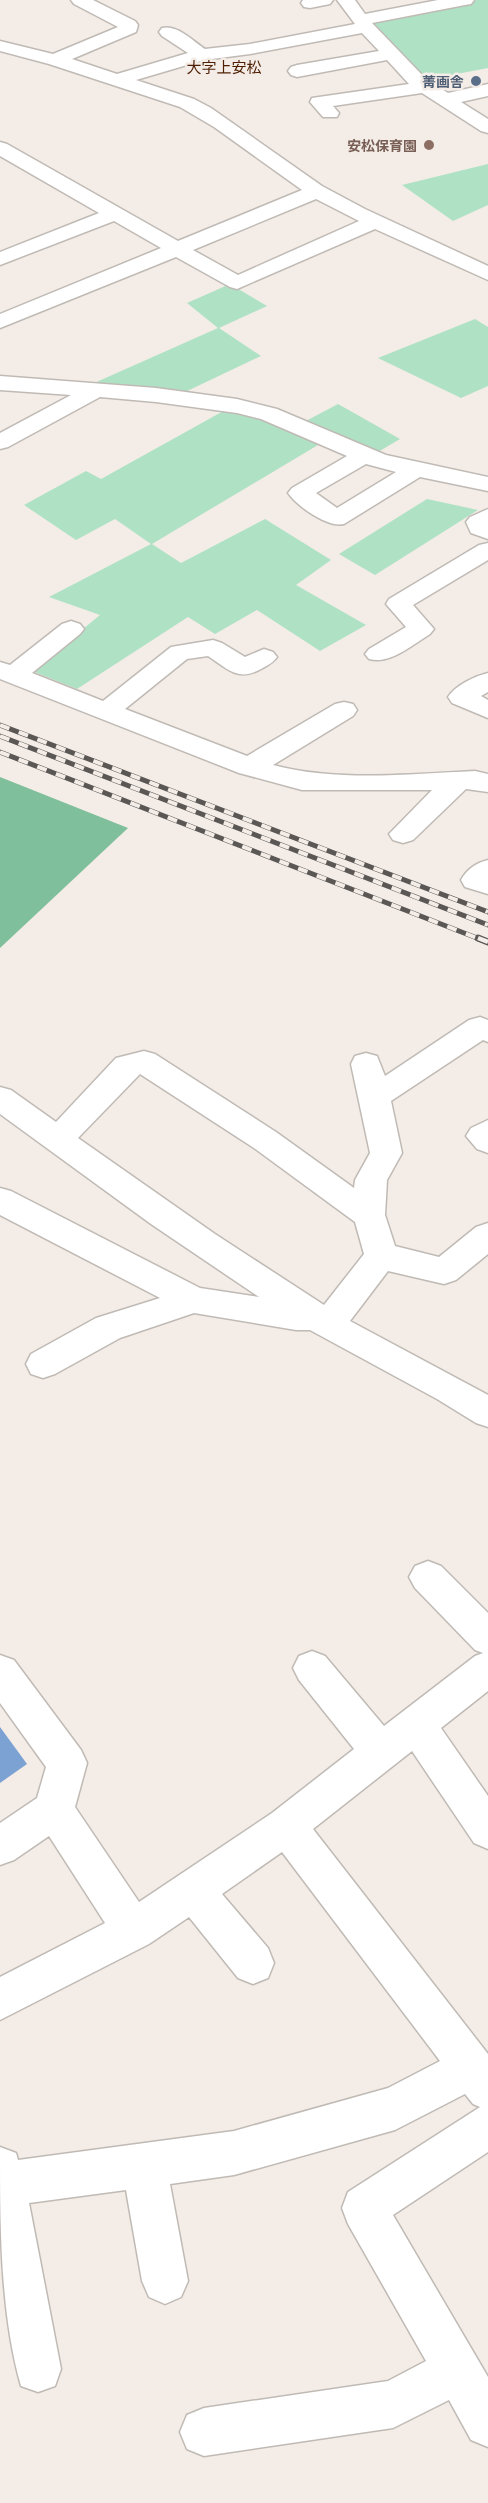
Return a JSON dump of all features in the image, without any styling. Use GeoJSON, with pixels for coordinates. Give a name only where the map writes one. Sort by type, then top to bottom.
{"type":"FeatureCollection","features":[{"type":"Feature","properties":{"kind":"street"},"geometry":{"type":"LineString","coordinates":[[55,60],[130,28],[129,25],[80,0]]}},
{"type":"Feature","properties":{"kind":"street"},"geometry":{"type":"LineString","coordinates":[[346,0],[391,54],[425,87],[488,127]]}},
{"type":"Feature","properties":{"kind":"street"},"geometry":{"type":"LineString","coordinates":[[118,80],[202,55],[250,49],[465,0]]}},
{"type":"Feature","properties":{"kind":"street"},"geometry":{"type":"LineString","coordinates":[[168,32],[202,55]]}},
{"type":"Feature","properties":{"kind":"street"},"geometry":{"type":"LineString","coordinates":[[0,46],[33,53],[187,103],[206,112],[288,173],[317,191],[375,222],[488,274]]}},
{"type":"Feature","properties":{"kind":"street"},"geometry":{"type":"LineString","coordinates":[[0,63],[33,53]]}},
{"type":"Feature","properties":{"kind":"street"},"geometry":{"type":"LineString","coordinates":[[297,71],[391,54]]}},
{"type":"Feature","properties":{"kind":"street"},"geometry":{"type":"LineString","coordinates":[[330,113],[320,102],[425,87]]}},
{"type":"Feature","properties":{"kind":"street"},"geometry":{"type":"LineString","coordinates":[[443,99],[488,90]]}},
{"type":"Feature","properties":{"kind":"street"},"geometry":{"type":"LineString","coordinates":[[0,148],[237,282],[375,222]]}},
{"type":"Feature","properties":{"kind":"street"},"geometry":{"type":"LineString","coordinates":[[0,321],[317,191]]}},
{"type":"Feature","properties":{"kind":"street"},"geometry":{"type":"LineString","coordinates":[[0,259],[116,213]]}},
{"type":"Feature","properties":{"kind":"street"},"geometry":{"type":"LineString","coordinates":[[0,363],[8,384],[156,395],[237,406],[269,414],[379,461],[488,484]]}},
{"type":"Feature","properties":{"kind":"street"},"geometry":{"type":"LineString","coordinates":[[0,442],[97,390]]}},
{"type":"Feature","properties":{"kind":"street"},"geometry":{"type":"LineString","coordinates":[[364,455],[300,494],[336,519],[415,470]]}},
{"type":"Feature","properties":{"kind":"street"},"geometry":{"type":"LineString","coordinates":[[488,516],[478,522],[479,528],[488,532]]}},
{"type":"Feature","properties":{"kind":"street"},"geometry":{"type":"LineString","coordinates":[[378,654],[422,629],[398,604],[488,550]]}},
{"type":"Feature","properties":{"kind":"street"},"geometry":{"type":"LineString","coordinates":[[8,672],[71,629]]}},
{"type":"Feature","properties":{"kind":"street"},"geometry":{"type":"LineString","coordinates":[[107,711],[180,652],[213,648],[244,668],[264,657]]}},
{"type":"Feature","properties":{"kind":"street"},"geometry":{"type":"LineString","coordinates":[[8,672],[249,767],[302,781],[386,783],[459,780],[488,783]]}},
{"type":"Feature","properties":{"kind":"street"},"geometry":{"type":"LineString","coordinates":[[488,681],[461,697],[488,710]]}},
{"type":"Feature","properties":{"kind":"street"},"geometry":{"type":"LineString","coordinates":[[249,767],[344,710]]}},
{"type":"Feature","properties":{"kind":"street"},"geometry":{"type":"LineString","coordinates":[[403,834],[459,780]]}},
{"type":"Feature","properties":{"kind":"street"},"geometry":{"type":"LineString","coordinates":[[488,869],[475,880],[488,884]]}},
{"type":"Feature","properties":{"kind":"street"},"geometry":{"type":"LineString","coordinates":[[375,1097],[480,1028],[488,1031]]}},
{"type":"Feature","properties":{"kind":"street"},"geometry":{"type":"LineString","coordinates":[[58,1140],[127,1066],[144,1062],[265,1140],[369,1215]]}},
{"type":"Feature","properties":{"kind":"street"},"geometry":{"type":"LineString","coordinates":[[366,1064],[386,1154],[371,1180],[369,1215],[381,1256]]}},
{"type":"Feature","properties":{"kind":"street"},"geometry":{"type":"LineString","coordinates":[[0,1098],[213,1249],[323,1320],[416,1370],[488,1413]]}},
{"type":"Feature","properties":{"kind":"street"},"geometry":{"type":"LineString","coordinates":[[488,1132],[482,1137],[488,1141]]}},
{"type":"Feature","properties":{"kind":"street"},"geometry":{"type":"LineString","coordinates":[[0,1200],[194,1300],[323,1320]]}},
{"type":"Feature","properties":{"kind":"street"},"geometry":{"type":"LineString","coordinates":[[381,1256],[444,1271],[488,1236]]}},
{"type":"Feature","properties":{"kind":"street"},"geometry":{"type":"LineString","coordinates":[[323,1320],[381,1256]]}},
{"type":"Feature","properties":{"kind":"street"},"geometry":{"type":"LineString","coordinates":[[43,1364],[108,1328],[194,1300]]}},
{"type":"Feature","properties":{"kind":"street"},"geometry":{"type":"LineString","coordinates":[[428,1577],[488,1638]]}},
{"type":"Feature","properties":{"kind":"street"},"geometry":{"type":"LineString","coordinates":[[312,1668],[381,1752]]}},
{"type":"Feature","properties":{"kind":"street"},"geometry":{"type":"LineString","coordinates":[[0,1999],[134,1930],[193,1890],[286,1826],[488,1668]]}},
{"type":"Feature","properties":{"kind":"street"},"geometry":{"type":"LineString","coordinates":[[0,1671],[67,1764],[54,1810],[0,1846]]}},
{"type":"Feature","properties":{"kind":"street"},"geometry":{"type":"LineString","coordinates":[[417,1725],[488,1830]]}},
{"type":"Feature","properties":{"kind":"street"},"geometry":{"type":"LineString","coordinates":[[54,1810],[134,1930]]}},
{"type":"Feature","properties":{"kind":"street"},"geometry":{"type":"LineString","coordinates":[[286,1826],[484,2108]]}},
{"type":"Feature","properties":{"kind":"street"},"geometry":{"type":"LineString","coordinates":[[193,1890],[253,1963]]}},
{"type":"Feature","properties":{"kind":"street"},"geometry":{"type":"LineString","coordinates":[[38,2369],[2,2176],[144,2165],[234,2153],[395,2108],[484,2108]]}},
{"type":"Feature","properties":{"kind":"street"},"geometry":{"type":"LineString","coordinates":[[484,2108],[364,2208],[488,2423]]}},
{"type":"Feature","properties":{"kind":"street"},"geometry":{"type":"LineString","coordinates":[[144,2165],[165,2281]]}},
{"type":"Feature","properties":{"kind":"street"},"geometry":{"type":"LineString","coordinates":[[204,2432],[393,2404],[458,2370]]}},
{"type":"Feature","properties":{"kind":"green space"},"geometry":{"type":"Polygon","coordinates":[[[477,0],[488,0],[488,68],[425,80],[367,21],[477,0]]]}},
{"type":"Feature","properties":{"kind":"green space"},"geometry":{"type":"Polygon","coordinates":[[[488,164],[488,205],[453,221],[402,185],[488,164]]]}},
{"type":"Feature","properties":{"kind":"green space"},"geometry":{"type":"Polygon","coordinates":[[[230,284],[267,306],[219,328],[261,356],[183,393],[92,384],[218,328],[187,303],[230,284]]]}},
{"type":"Feature","properties":{"kind":"green space"},"geometry":{"type":"Polygon","coordinates":[[[475,319],[488,327],[488,386],[461,398],[378,358],[475,319]]]}},
{"type":"Feature","properties":{"kind":"green space"},"geometry":{"type":"Polygon","coordinates":[[[338,404],[400,439],[378,452],[304,422],[338,404]]]}},
{"type":"Feature","properties":{"kind":"green space"},"geometry":{"type":"Polygon","coordinates":[[[227,409],[264,419],[323,442],[152,544],[181,563],[265,519],[331,560],[296,585],[366,625],[320,651],[257,610],[215,634],[188,617],[77,689],[32,671],[100,615],[49,597],[151,544],[115,519],[76,540],[24,505],[86,471],[101,479],[227,409]]]}},
{"type":"Feature","properties":{"kind":"green space"},"geometry":{"type":"Polygon","coordinates":[[[427,499],[478,510],[375,575],[339,554],[427,499]]]}},
{"type":"Feature","properties":{"kind":"green space"},"geometry":{"type":"Polygon","coordinates":[[[0,777],[128,828],[0,948],[0,777]]]}},
{"type":"Feature","properties":{"kind":"water"},"geometry":{"type":"Polygon","coordinates":[[[0,1727],[27,1764],[0,1783],[0,1727]]]}},
{"type":"Feature","properties":{"kind":"railway"},"geometry":{"type":"LineString","coordinates":[[0,725],[488,912]]}},
{"type":"Feature","properties":{"kind":"railway"},"geometry":{"type":"LineString","coordinates":[[0,736],[488,925]]}},
{"type":"Feature","properties":{"kind":"railway"},"geometry":{"type":"LineString","coordinates":[[0,752],[482,940]]}},
{"type":"Feature","properties":{"kind":"railway"},"geometry":{"type":"LineString","coordinates":[[478,938],[488,942]]}},
{"type":"Feature","properties":{"kind":"place","name":"菁画舎"},"geometry":{"type":"Point","coordinates":[476,81]}},
{"type":"Feature","properties":{"kind":"place","name":"安松保育園"},"geometry":{"type":"Point","coordinates":[429,145]}},
{"type":"Feature","properties":{"kind":"district","name":"大字上安松"},"geometry":{"type":"Point","coordinates":[224,67]}}]}
